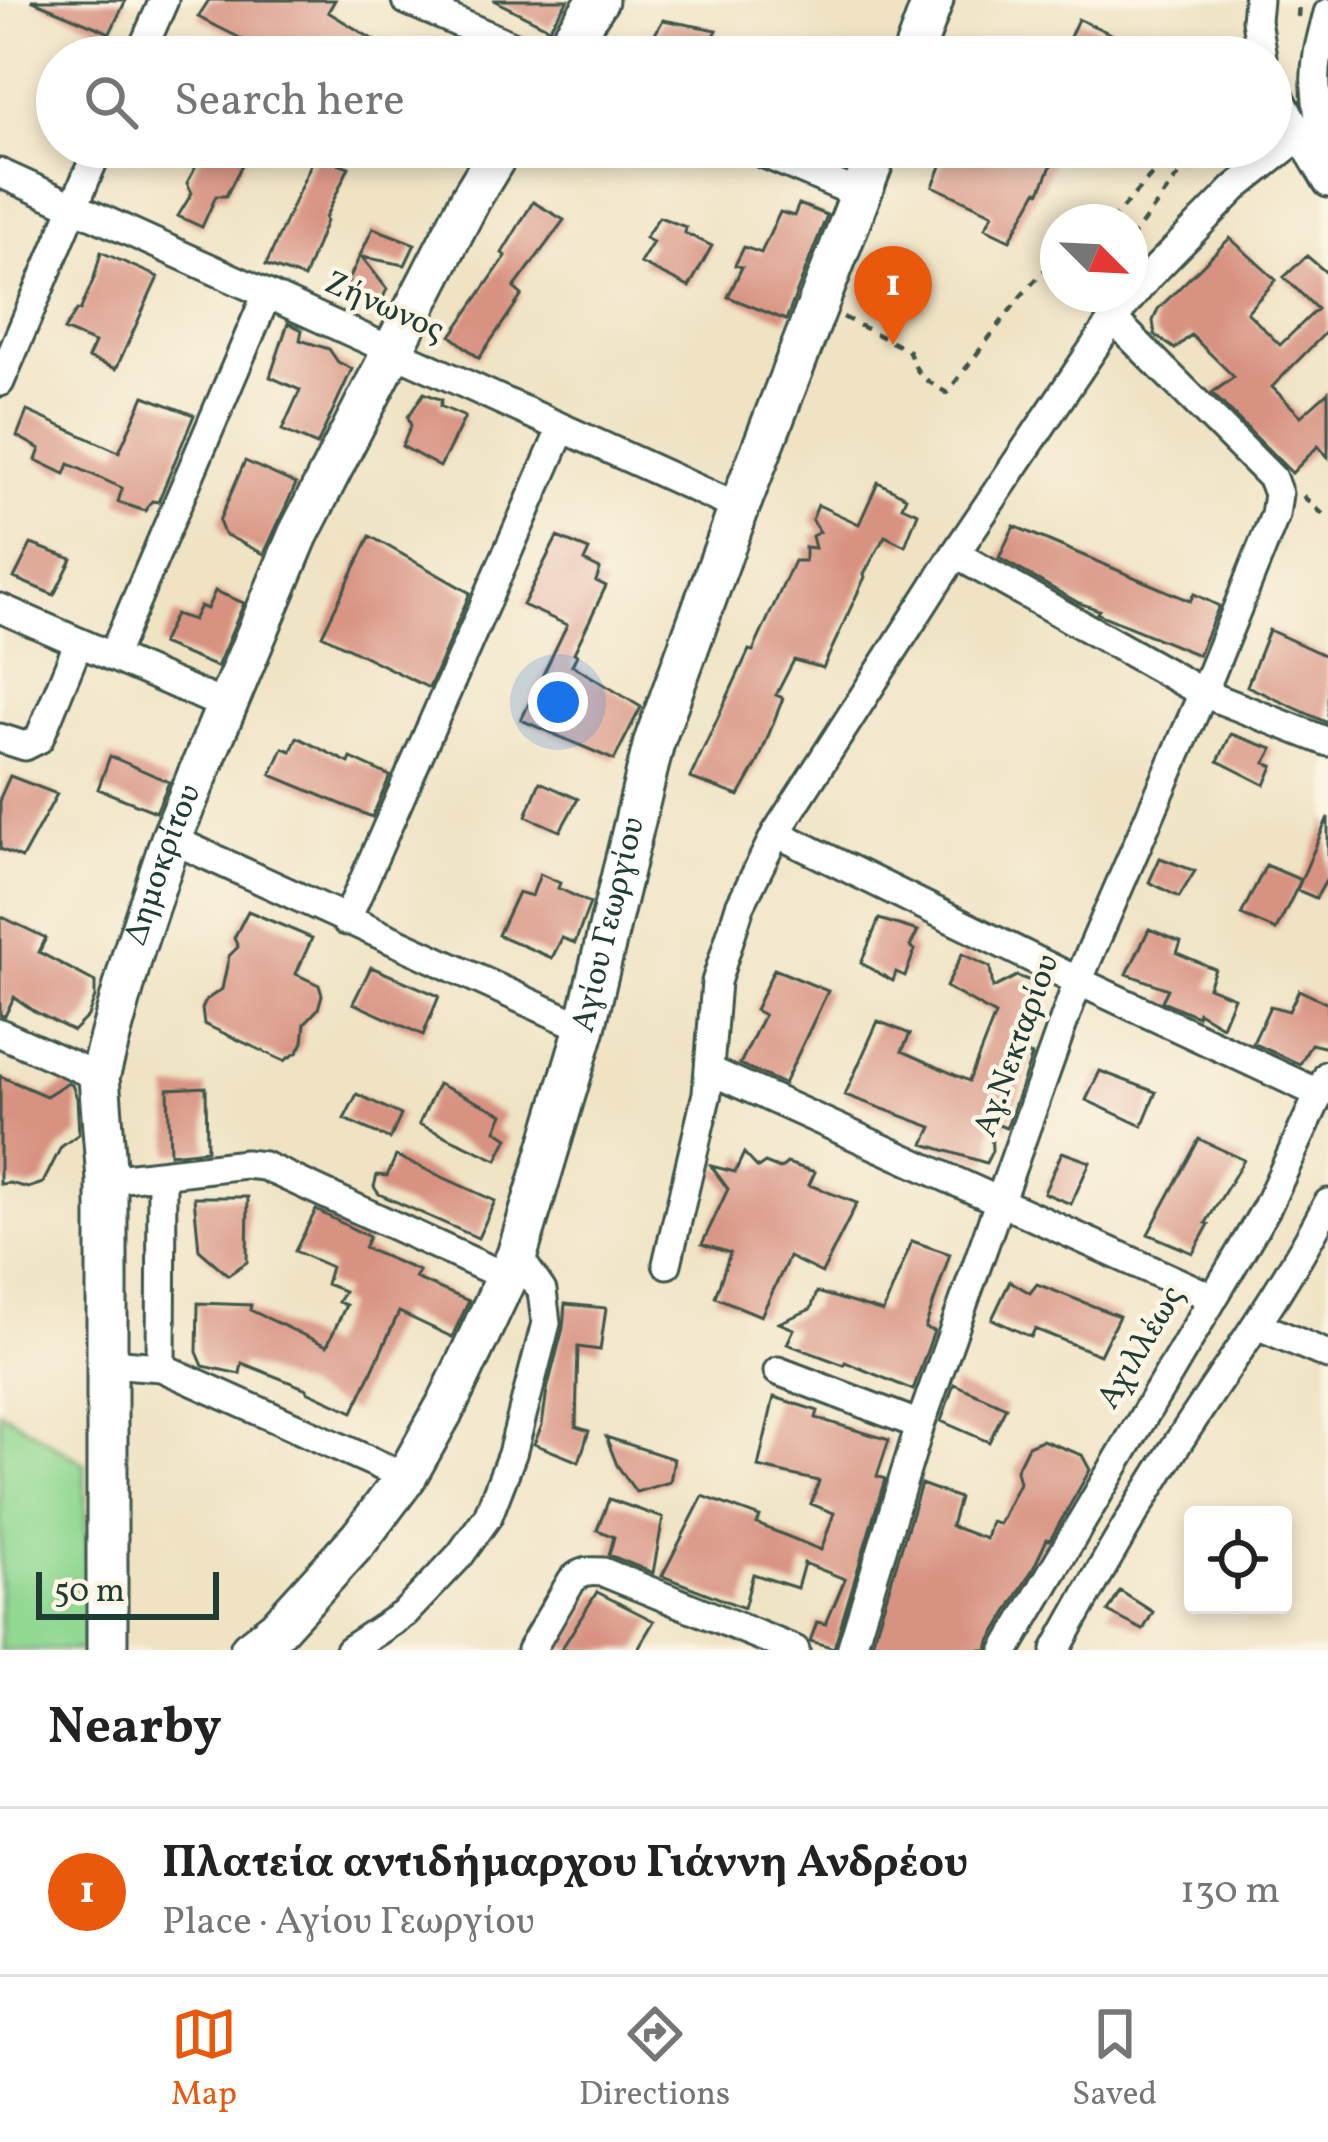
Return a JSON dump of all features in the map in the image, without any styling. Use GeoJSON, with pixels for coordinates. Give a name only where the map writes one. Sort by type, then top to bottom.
{"type":"FeatureCollection","features":[{"type":"Feature","properties":{"kind":"street"},"geometry":{"type":"LineString","coordinates":[[148,36],[164,0]]}},
{"type":"Feature","properties":{"kind":"street"},"geometry":{"type":"LineString","coordinates":[[406,0],[489,36]]}},
{"type":"Feature","properties":{"kind":"street"},"geometry":{"type":"LineString","coordinates":[[573,36],[598,0]]}},
{"type":"Feature","properties":{"kind":"street"},"geometry":{"type":"LineString","coordinates":[[920,36],[933,0]]}},
{"type":"Feature","properties":{"kind":"street"},"geometry":{"type":"LineString","coordinates":[[1258,0],[1259,36]]}},
{"type":"Feature","properties":{"kind":"street"},"geometry":{"type":"LineString","coordinates":[[1323,174],[1316,57],[1328,13]]}},
{"type":"Feature","properties":{"kind":"street"},"geometry":{"type":"LineString","coordinates":[[1292,120],[1323,174]]}},
{"type":"Feature","properties":{"kind":"street"},"geometry":{"type":"LineString","coordinates":[[1292,142],[1300,136]]}},
{"type":"Feature","properties":{"kind":"street"},"geometry":{"type":"LineString","coordinates":[[0,382],[90,168]]}},
{"type":"Feature","properties":{"kind":"street","name":"Δημοκρίτου"},"geometry":{"type":"LineString","coordinates":[[106,1650],[107,1180],[99,1077],[170,839],[298,535],[489,168]]}},
{"type":"Feature","properties":{"kind":"street"},"geometry":{"type":"LineString","coordinates":[[797,168],[861,195]]}},
{"type":"Feature","properties":{"kind":"street","name":"Αγίου Γεωργίου"},"geometry":{"type":"LineString","coordinates":[[250,1650],[277,1629],[359,1539],[406,1477],[448,1402],[512,1266],[585,1028],[654,742],[871,168]]}},
{"type":"Feature","properties":{"kind":"street"},"geometry":{"type":"LineString","coordinates":[[667,1264],[707,1093],[716,982],[740,906],[776,833],[1113,319],[1148,277],[1260,168]]}},
{"type":"Feature","properties":{"kind":"street","name":"Ζήνωνος"},"geometry":{"type":"LineString","coordinates":[[0,173],[739,508]]}},
{"type":"Feature","properties":{"kind":"street"},"geometry":{"type":"LineString","coordinates":[[112,657],[267,294]]}},
{"type":"Feature","properties":{"kind":"street","name":"Αγ.Νεκταρίου"},"geometry":{"type":"LineString","coordinates":[[851,1650],[920,1425],[1078,981],[1275,515],[1278,494],[1272,478],[1113,319]]}},
{"type":"Feature","properties":{"kind":"street"},"geometry":{"type":"LineString","coordinates":[[346,921],[562,428]]}},
{"type":"Feature","properties":{"kind":"street"},"geometry":{"type":"LineString","coordinates":[[955,554],[1203,693],[1328,742]]}},
{"type":"Feature","properties":{"kind":"street"},"geometry":{"type":"LineString","coordinates":[[0,608],[226,706]]}},
{"type":"Feature","properties":{"kind":"street"},"geometry":{"type":"LineString","coordinates":[[0,738],[25,746],[39,740],[79,642]]}},
{"type":"Feature","properties":{"kind":"street"},"geometry":{"type":"LineString","coordinates":[[776,833],[1078,981],[1324,1085]]}},
{"type":"Feature","properties":{"kind":"street"},"geometry":{"type":"LineString","coordinates":[[170,839],[585,1028]]}},
{"type":"Feature","properties":{"kind":"street"},"geometry":{"type":"LineString","coordinates":[[0,1033],[99,1077]]}},
{"type":"Feature","properties":{"kind":"street"},"geometry":{"type":"LineString","coordinates":[[709,1070],[1214,1298]]}},
{"type":"Feature","properties":{"kind":"street","name":"Αχιλλέως"},"geometry":{"type":"LineString","coordinates":[[1006,1650],[1267,1208],[1324,1085]]}},
{"type":"Feature","properties":{"kind":"street"},"geometry":{"type":"LineString","coordinates":[[107,1180],[245,1164],[264,1166],[512,1266],[542,1291],[545,1324],[512,1454],[488,1516],[460,1555],[405,1613],[349,1650]]}},
{"type":"Feature","properties":{"kind":"street"},"geometry":{"type":"LineString","coordinates":[[161,1367],[162,1174]]}},
{"type":"Feature","properties":{"kind":"street"},"geometry":{"type":"LineString","coordinates":[[1056,1650],[1171,1453],[1257,1325],[1328,1203]]}},
{"type":"Feature","properties":{"kind":"street"},"geometry":{"type":"LineString","coordinates":[[1257,1325],[1328,1355]]}},
{"type":"Feature","properties":{"kind":"street"},"geometry":{"type":"LineString","coordinates":[[108,1363],[161,1367],[406,1477]]}},
{"type":"Feature","properties":{"kind":"street"},"geometry":{"type":"LineString","coordinates":[[778,1371],[920,1425]]}},
{"type":"Feature","properties":{"kind":"street"},"geometry":{"type":"LineString","coordinates":[[531,1650],[563,1592],[580,1573],[603,1572],[759,1644],[795,1650]]}},
{"type":"Feature","properties":{"kind":"path"},"geometry":{"type":"LineString","coordinates":[[1126,204],[1158,168]]}},
{"type":"Feature","properties":{"kind":"path"},"geometry":{"type":"LineString","coordinates":[[1148,216],[1184,168]]}},
{"type":"Feature","properties":{"kind":"path"},"geometry":{"type":"LineString","coordinates":[[818,304],[909,351],[925,380],[947,393],[1040,275]]}},
{"type":"Feature","properties":{"kind":"green space"},"geometry":{"type":"Polygon","coordinates":[[[0,1411],[85,1464],[87,1650],[0,1650],[0,1411]]]}},
{"type":"Feature","properties":{"kind":"building"},"geometry":{"type":"Polygon","coordinates":[[[31,0],[126,0],[110,33],[31,0]]]}},
{"type":"Feature","properties":{"kind":"building"},"geometry":{"type":"Polygon","coordinates":[[[209,0],[335,0],[328,12],[367,36],[236,36],[198,17],[209,0]]]}},
{"type":"Feature","properties":{"kind":"building"},"geometry":{"type":"Polygon","coordinates":[[[493,0],[568,0],[549,28],[493,0]]]}},
{"type":"Feature","properties":{"kind":"building"},"geometry":{"type":"Polygon","coordinates":[[[1078,19],[1116,36],[1070,36],[1078,19]]]}},
{"type":"Feature","properties":{"kind":"building"},"geometry":{"type":"Polygon","coordinates":[[[663,20],[717,30],[714,36],[654,36],[663,20]]]}},
{"type":"Feature","properties":{"kind":"building"},"geometry":{"type":"Polygon","coordinates":[[[195,168],[240,168],[226,196],[216,196],[202,227],[178,216],[192,193],[187,183],[195,168]]]}},
{"type":"Feature","properties":{"kind":"building"},"geometry":{"type":"Polygon","coordinates":[[[309,168],[349,168],[304,278],[266,265],[309,168]]]}},
{"type":"Feature","properties":{"kind":"building"},"geometry":{"type":"Polygon","coordinates":[[[940,168],[1050,168],[1010,240],[985,228],[993,214],[933,186],[940,168]]]}},
{"type":"Feature","properties":{"kind":"building"},"geometry":{"type":"Polygon","coordinates":[[[533,202],[564,220],[514,288],[522,295],[479,358],[451,336],[506,256],[502,253],[533,202]]]}},
{"type":"Feature","properties":{"kind":"building"},"geometry":{"type":"Polygon","coordinates":[[[799,204],[827,215],[786,320],[728,297],[742,267],[735,265],[744,247],[761,253],[780,212],[794,216],[799,204]]]}},
{"type":"Feature","properties":{"kind":"building"},"geometry":{"type":"Polygon","coordinates":[[[659,217],[686,227],[685,233],[712,246],[689,287],[640,263],[653,242],[645,238],[659,217]]]}},
{"type":"Feature","properties":{"kind":"building"},"geometry":{"type":"Polygon","coordinates":[[[373,228],[415,244],[405,265],[362,257],[387,289],[379,306],[343,292],[373,228]]]}},
{"type":"Feature","properties":{"kind":"building"},"geometry":{"type":"Polygon","coordinates":[[[1230,238],[1276,280],[1247,312],[1280,345],[1317,309],[1284,277],[1307,256],[1328,274],[1328,330],[1272,387],[1301,416],[1328,392],[1328,457],[1318,446],[1292,473],[1212,393],[1234,377],[1191,335],[1175,349],[1155,335],[1158,309],[1230,238]]]}},
{"type":"Feature","properties":{"kind":"building"},"geometry":{"type":"Polygon","coordinates":[[[101,252],[158,277],[116,369],[88,358],[95,343],[64,330],[80,311],[101,252]]]}},
{"type":"Feature","properties":{"kind":"building"},"geometry":{"type":"Polygon","coordinates":[[[288,323],[302,330],[300,340],[329,349],[338,362],[352,369],[317,445],[282,430],[300,390],[270,377],[288,323]]]}},
{"type":"Feature","properties":{"kind":"building"},"geometry":{"type":"Polygon","coordinates":[[[424,393],[465,417],[440,467],[402,446],[411,426],[408,417],[424,393]]]}},
{"type":"Feature","properties":{"kind":"building"},"geometry":{"type":"Polygon","coordinates":[[[144,396],[194,415],[158,502],[152,501],[145,511],[118,502],[122,488],[69,464],[65,474],[36,460],[40,449],[17,436],[27,411],[119,452],[144,396]]]}},
{"type":"Feature","properties":{"kind":"building"},"geometry":{"type":"Polygon","coordinates":[[[245,461],[296,484],[264,554],[224,534],[219,521],[245,461]]]}},
{"type":"Feature","properties":{"kind":"building"},"geometry":{"type":"Polygon","coordinates":[[[878,482],[906,497],[902,506],[918,513],[905,546],[885,536],[823,668],[794,660],[776,695],[783,698],[758,762],[739,796],[690,778],[794,561],[805,561],[805,547],[815,548],[812,536],[820,532],[812,520],[818,505],[859,524],[878,482]]]}},
{"type":"Feature","properties":{"kind":"building"},"geometry":{"type":"Polygon","coordinates":[[[1014,526],[1190,601],[1194,594],[1219,606],[1198,655],[1103,616],[999,558],[1014,526]]]}},
{"type":"Feature","properties":{"kind":"building"},"geometry":{"type":"Polygon","coordinates":[[[370,536],[470,593],[429,688],[322,635],[370,536]]]}},
{"type":"Feature","properties":{"kind":"building"},"geometry":{"type":"Polygon","coordinates":[[[557,537],[589,550],[584,561],[600,569],[596,581],[606,586],[572,665],[641,707],[614,760],[521,720],[567,625],[523,605],[557,537]]]}},
{"type":"Feature","properties":{"kind":"building"},"geometry":{"type":"Polygon","coordinates":[[[31,544],[72,559],[54,595],[14,578],[31,544]]]}},
{"type":"Feature","properties":{"kind":"building"},"geometry":{"type":"Polygon","coordinates":[[[215,591],[244,603],[217,667],[161,644],[175,614],[193,620],[200,606],[207,609],[215,591]]]}},
{"type":"Feature","properties":{"kind":"building"},"geometry":{"type":"Polygon","coordinates":[[[1269,630],[1328,657],[1328,723],[1247,686],[1269,630]]]}},
{"type":"Feature","properties":{"kind":"building"},"geometry":{"type":"Polygon","coordinates":[[[1231,734],[1273,749],[1265,763],[1273,766],[1265,785],[1218,761],[1231,734]]]}},
{"type":"Feature","properties":{"kind":"building"},"geometry":{"type":"Polygon","coordinates":[[[297,737],[349,763],[351,758],[390,776],[372,817],[271,775],[283,748],[291,751],[297,737]]]}},
{"type":"Feature","properties":{"kind":"building"},"geometry":{"type":"Polygon","coordinates":[[[110,756],[169,782],[156,812],[98,789],[110,756]]]}},
{"type":"Feature","properties":{"kind":"building"},"geometry":{"type":"Polygon","coordinates":[[[10,776],[57,794],[22,858],[0,849],[0,798],[10,776]]]}},
{"type":"Feature","properties":{"kind":"building"},"geometry":{"type":"Polygon","coordinates":[[[540,782],[578,799],[560,831],[526,816],[540,782]]]}},
{"type":"Feature","properties":{"kind":"building"},"geometry":{"type":"Polygon","coordinates":[[[1328,817],[1328,877],[1316,898],[1297,890],[1328,817]]]}},
{"type":"Feature","properties":{"kind":"building"},"geometry":{"type":"Polygon","coordinates":[[[1160,858],[1195,871],[1179,897],[1149,882],[1160,858]]]}},
{"type":"Feature","properties":{"kind":"building"},"geometry":{"type":"Polygon","coordinates":[[[1266,865],[1301,880],[1276,930],[1241,915],[1266,865]]]}},
{"type":"Feature","properties":{"kind":"building"},"geometry":{"type":"Polygon","coordinates":[[[540,874],[590,903],[575,943],[562,938],[552,958],[498,935],[518,892],[532,896],[540,874]]]}},
{"type":"Feature","properties":{"kind":"building"},"geometry":{"type":"Polygon","coordinates":[[[248,911],[312,938],[296,974],[319,985],[322,995],[318,1009],[305,1023],[298,1052],[284,1061],[204,1024],[202,1009],[222,989],[229,956],[238,947],[234,938],[248,911]]]}},
{"type":"Feature","properties":{"kind":"building"},"geometry":{"type":"Polygon","coordinates":[[[0,916],[46,938],[39,952],[95,982],[88,1016],[73,1031],[14,997],[5,1016],[0,1015],[0,916]]]}},
{"type":"Feature","properties":{"kind":"building"},"geometry":{"type":"Polygon","coordinates":[[[879,919],[918,931],[905,976],[896,972],[893,981],[861,963],[879,919]]]}},
{"type":"Feature","properties":{"kind":"building"},"geometry":{"type":"Polygon","coordinates":[[[1149,929],[1181,942],[1177,953],[1215,969],[1208,987],[1234,997],[1222,1026],[1198,1012],[1197,1016],[1162,1001],[1168,989],[1127,974],[1149,929]]]}},
{"type":"Feature","properties":{"kind":"building"},"geometry":{"type":"Polygon","coordinates":[[[962,954],[990,967],[993,988],[1017,976],[1047,987],[1016,1050],[1032,1056],[1008,1124],[1006,1128],[991,1122],[992,1151],[986,1163],[924,1144],[932,1127],[845,1095],[878,1021],[910,1034],[902,1051],[969,1081],[995,1015],[946,987],[962,954]]]}},
{"type":"Feature","properties":{"kind":"building"},"geometry":{"type":"Polygon","coordinates":[[[371,967],[439,996],[423,1035],[353,1003],[371,967]]]}},
{"type":"Feature","properties":{"kind":"building"},"geometry":{"type":"Polygon","coordinates":[[[774,969],[828,991],[784,1084],[740,1064],[764,1015],[755,1010],[774,969]]]}},
{"type":"Feature","properties":{"kind":"building"},"geometry":{"type":"Polygon","coordinates":[[[1299,990],[1328,1004],[1328,1048],[1311,1044],[1300,1064],[1253,1043],[1270,1006],[1289,1011],[1299,990]]]}},
{"type":"Feature","properties":{"kind":"building"},"geometry":{"type":"Polygon","coordinates":[[[1100,1071],[1156,1092],[1142,1126],[1086,1100],[1100,1071]]]}},
{"type":"Feature","properties":{"kind":"building"},"geometry":{"type":"Polygon","coordinates":[[[0,1076],[46,1096],[67,1083],[77,1098],[79,1134],[61,1147],[43,1183],[28,1188],[0,1184],[0,1076]]]}},
{"type":"Feature","properties":{"kind":"building"},"geometry":{"type":"Polygon","coordinates":[[[438,1084],[503,1114],[496,1130],[508,1138],[497,1160],[419,1124],[438,1084]]]}},
{"type":"Feature","properties":{"kind":"building"},"geometry":{"type":"Polygon","coordinates":[[[206,1087],[207,1150],[170,1154],[168,1089],[206,1087]]]}},
{"type":"Feature","properties":{"kind":"building"},"geometry":{"type":"Polygon","coordinates":[[[357,1094],[401,1115],[390,1139],[344,1119],[357,1094]]]}},
{"type":"Feature","properties":{"kind":"building"},"geometry":{"type":"Polygon","coordinates":[[[1199,1139],[1244,1160],[1193,1253],[1148,1234],[1199,1139]]]}},
{"type":"Feature","properties":{"kind":"building"},"geometry":{"type":"Polygon","coordinates":[[[1062,1152],[1090,1162],[1071,1204],[1044,1193],[1062,1152]]]}},
{"type":"Feature","properties":{"kind":"building"},"geometry":{"type":"Polygon","coordinates":[[[744,1153],[758,1168],[765,1163],[780,1169],[787,1163],[815,1172],[809,1185],[857,1203],[822,1273],[789,1257],[761,1316],[715,1297],[730,1253],[702,1244],[728,1189],[711,1166],[735,1172],[744,1153]]]}},
{"type":"Feature","properties":{"kind":"building"},"geometry":{"type":"Polygon","coordinates":[[[396,1156],[495,1201],[478,1238],[379,1194],[374,1187],[377,1175],[387,1176],[396,1156]]]}},
{"type":"Feature","properties":{"kind":"building"},"geometry":{"type":"Polygon","coordinates":[[[194,1197],[248,1197],[247,1262],[228,1275],[199,1250],[194,1197]]]}},
{"type":"Feature","properties":{"kind":"building"},"geometry":{"type":"Polygon","coordinates":[[[316,1210],[369,1237],[364,1248],[419,1271],[415,1278],[469,1301],[452,1337],[399,1312],[353,1412],[242,1363],[240,1374],[203,1366],[197,1352],[198,1303],[251,1305],[250,1310],[327,1346],[346,1305],[338,1302],[344,1291],[326,1284],[331,1267],[295,1251],[316,1210]]]}},
{"type":"Feature","properties":{"kind":"building"},"geometry":{"type":"Polygon","coordinates":[[[912,1241],[950,1254],[925,1328],[934,1331],[913,1390],[787,1344],[794,1329],[779,1323],[811,1309],[817,1292],[883,1312],[912,1241]]]}},
{"type":"Feature","properties":{"kind":"building"},"geometry":{"type":"Polygon","coordinates":[[[1010,1281],[1030,1293],[1037,1284],[1119,1316],[1100,1355],[1035,1329],[1031,1337],[992,1319],[1010,1281]]]}},
{"type":"Feature","properties":{"kind":"building"},"geometry":{"type":"Polygon","coordinates":[[[565,1304],[606,1308],[600,1350],[578,1347],[576,1427],[589,1431],[579,1462],[534,1444],[542,1425],[565,1304]]]}},
{"type":"Feature","properties":{"kind":"building"},"geometry":{"type":"Polygon","coordinates":[[[954,1384],[1006,1407],[989,1442],[941,1421],[954,1384]]]}},
{"type":"Feature","properties":{"kind":"building"},"geometry":{"type":"Polygon","coordinates":[[[774,1397],[818,1411],[816,1418],[889,1440],[877,1476],[885,1479],[834,1648],[810,1641],[817,1622],[826,1624],[845,1579],[804,1563],[797,1588],[753,1574],[744,1608],[662,1576],[703,1496],[760,1517],[757,1524],[821,1550],[834,1513],[811,1504],[819,1481],[758,1467],[774,1397]]]}},
{"type":"Feature","properties":{"kind":"building"},"geometry":{"type":"Polygon","coordinates":[[[606,1437],[674,1459],[670,1482],[636,1492],[617,1465],[606,1437]]]}},
{"type":"Feature","properties":{"kind":"building"},"geometry":{"type":"Polygon","coordinates":[[[1042,1440],[1082,1455],[1090,1470],[988,1650],[870,1650],[921,1484],[959,1498],[951,1526],[986,1539],[991,1521],[999,1524],[1019,1483],[1016,1470],[1028,1446],[1042,1440]]]}},
{"type":"Feature","properties":{"kind":"building"},"geometry":{"type":"Polygon","coordinates":[[[609,1499],[663,1518],[653,1573],[609,1555],[614,1537],[597,1530],[609,1499]]]}},
{"type":"Feature","properties":{"kind":"building"},"geometry":{"type":"Polygon","coordinates":[[[1120,1591],[1153,1612],[1143,1630],[1108,1612],[1120,1591]]]}},
{"type":"Feature","properties":{"kind":"building"},"geometry":{"type":"Polygon","coordinates":[[[597,1592],[654,1621],[637,1650],[561,1650],[597,1592]]]}},
{"type":"Feature","properties":{"kind":"place","name":"Πλατεία αντιδήμαρχου Γιάννη Ανδρέου"},"geometry":{"type":"Point","coordinates":[893,345]}}]}
